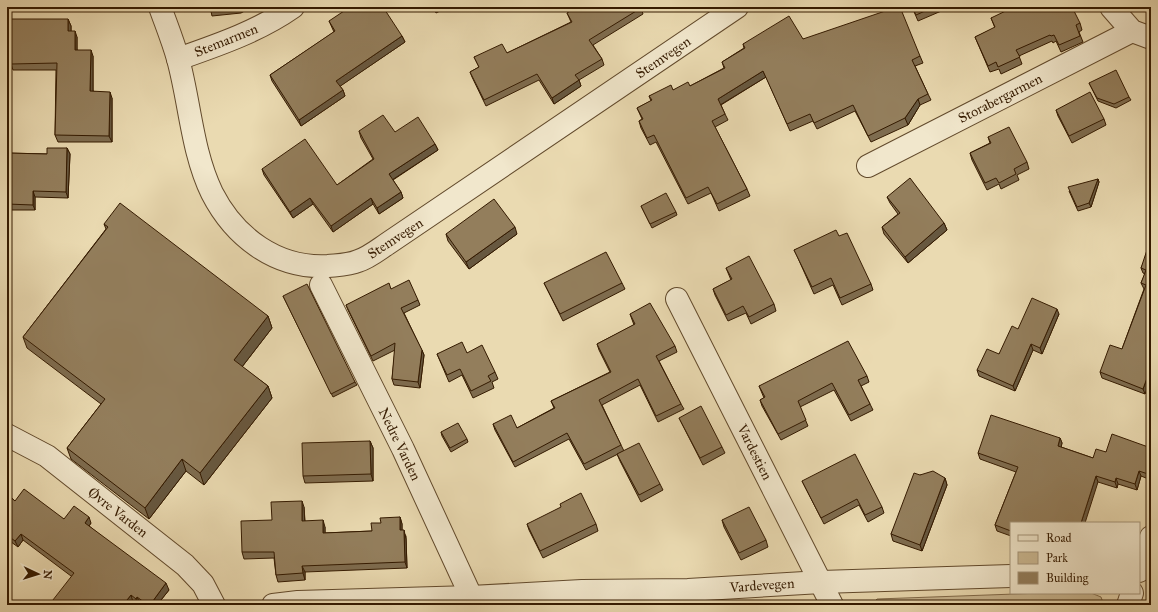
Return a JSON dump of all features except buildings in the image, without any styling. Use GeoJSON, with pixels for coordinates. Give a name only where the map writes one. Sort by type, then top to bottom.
{"type":"FeatureCollection","features":[{"type":"Feature","properties":{"kind":"street","name":"Stemvegen"},"geometry":{"type":"LineString","coordinates":[[160,7],[178,58],[194,135],[204,173],[212,192],[229,222],[269,255],[305,266],[337,265],[358,261],[387,244],[737,7]]}},
{"type":"Feature","properties":{"kind":"street","name":"Stemarmen"},"geometry":{"type":"LineString","coordinates":[[178,58],[222,44],[253,30],[293,7]]}},
{"type":"Feature","properties":{"kind":"street"},"geometry":{"type":"LineString","coordinates":[[1111,7],[1141,35]]}},
{"type":"Feature","properties":{"kind":"street","name":"Storabergarmen"},"geometry":{"type":"LineString","coordinates":[[868,166],[1141,35]]}},
{"type":"Feature","properties":{"kind":"street","name":"Nedre Varden"},"geometry":{"type":"LineString","coordinates":[[321,285],[440,526],[473,601]]}},
{"type":"Feature","properties":{"kind":"street","name":"Vardestien"},"geometry":{"type":"LineString","coordinates":[[677,299],[832,605]]}},
{"type":"Feature","properties":{"kind":"street","name":"Øvre Varden"},"geometry":{"type":"LineString","coordinates":[[7,435],[47,456],[185,565],[203,584],[214,605]]}},
{"type":"Feature","properties":{"kind":"street"},"geometry":{"type":"LineString","coordinates":[[1140,569],[1151,537]]}},
{"type":"Feature","properties":{"kind":"street"},"geometry":{"type":"LineString","coordinates":[[1140,572],[1151,573]]}},
{"type":"Feature","properties":{"kind":"street","name":"Vardevegen"},"geometry":{"type":"LineString","coordinates":[[273,605],[298,602],[473,601],[582,591],[688,590],[821,582],[1010,576]]}},
{"type":"Feature","properties":{"kind":"street"},"geometry":{"type":"LineString","coordinates":[[1128,605],[1132,594]]}},
{"type":"Feature","properties":{"kind":"green space"},"geometry":{"type":"Polygon","coordinates":[[[1015,594],[1094,594],[1101,597],[1104,605],[872,605],[877,599],[1015,594]]]}}]}
